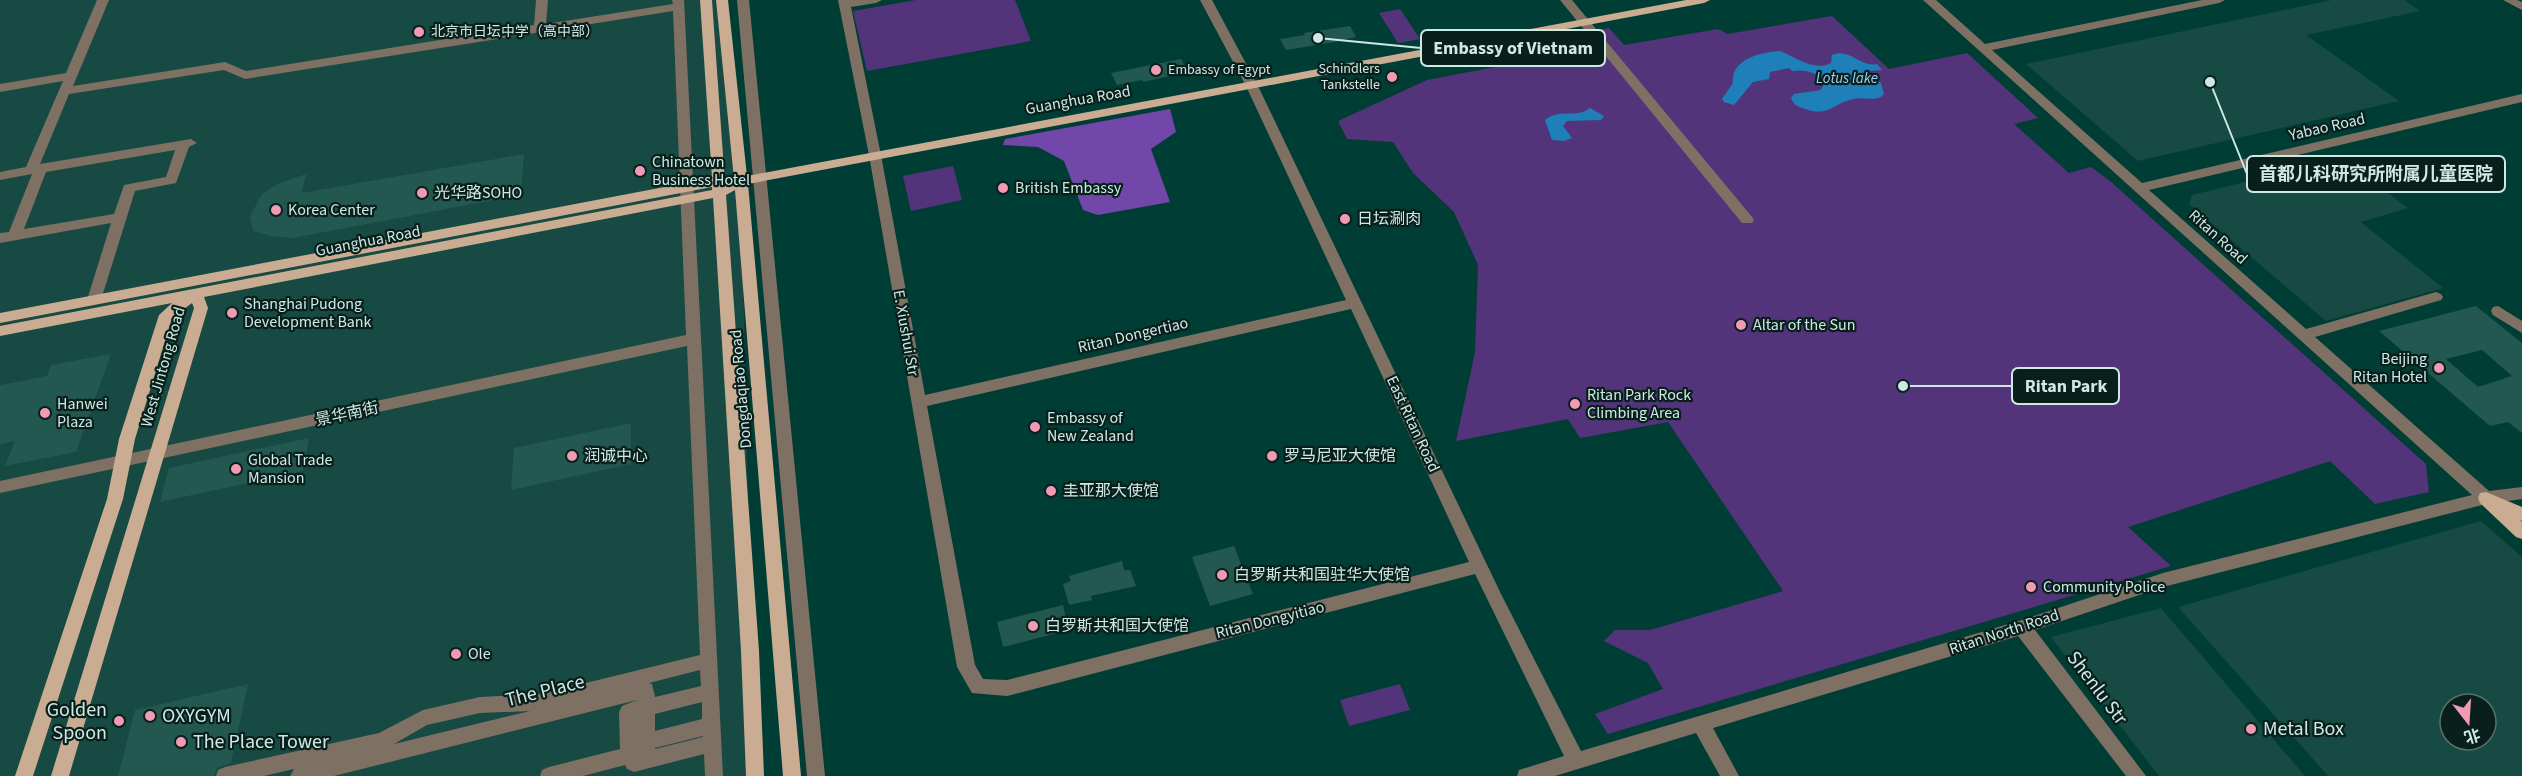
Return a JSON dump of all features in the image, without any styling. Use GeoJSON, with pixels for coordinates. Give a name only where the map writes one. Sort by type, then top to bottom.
{"type":"FeatureCollection","features":[{"type":"Feature","properties":{"kind":"main road","name":"Dongdaqiao Road"},"geometry":{"type":"LineString","coordinates":[[706,0],[750,660],[755,776]]}},
{"type":"Feature","properties":{"kind":"main road","name":"Dongdaqiao Road"},"geometry":{"type":"LineString","coordinates":[[722,0],[741,181],[792,776]]}},
{"type":"Feature","properties":{"kind":"main road","name":"Guanghua Road"},"geometry":{"type":"LineString","coordinates":[[0,318],[719,187],[875,155],[1704,0]]}},
{"type":"Feature","properties":{"kind":"main road","name":"Guanghua Road"},"geometry":{"type":"LineString","coordinates":[[0,331],[686,193]]}},
{"type":"Feature","properties":{"kind":"main road","name":"West Jintong Road"},"geometry":{"type":"LineString","coordinates":[[24,776],[111,510],[166,315],[195,293],[201,308],[60,776]]}},
{"type":"Feature","properties":{"kind":"main road"},"geometry":{"type":"LineString","coordinates":[[2486,498],[2522,514]]}},
{"type":"Feature","properties":{"kind":"main road"},"geometry":{"type":"LineString","coordinates":[[2486,498],[2522,532]]}},
{"type":"Feature","properties":{"kind":"street"},"geometry":{"type":"LineString","coordinates":[[15,235],[64,91],[103,0]]}},
{"type":"Feature","properties":{"kind":"street"},"geometry":{"type":"LineString","coordinates":[[540,28],[542,0]]}},
{"type":"Feature","properties":{"kind":"street"},"geometry":{"type":"LineString","coordinates":[[744,0],[816,776]]}},
{"type":"Feature","properties":{"kind":"street"},"geometry":{"type":"LineString","coordinates":[[845,3],[876,0]]}},
{"type":"Feature","properties":{"kind":"street","name":"East Ritan Road"},"geometry":{"type":"LineString","coordinates":[[1206,0],[1252,86],[1479,566],[1576,761]]}},
{"type":"Feature","properties":{"kind":"street"},"geometry":{"type":"LineString","coordinates":[[1566,0],[1747,220]]}},
{"type":"Feature","properties":{"kind":"street","name":"Ritan Road"},"geometry":{"type":"LineString","coordinates":[[1929,0],[2486,498]]}},
{"type":"Feature","properties":{"kind":"street"},"geometry":{"type":"LineString","coordinates":[[1982,48],[2219,0]]}},
{"type":"Feature","properties":{"kind":"street"},"geometry":{"type":"LineString","coordinates":[[2509,0],[2522,7]]}},
{"type":"Feature","properties":{"kind":"street","name":"E. Xiushui Str"},"geometry":{"type":"LineString","coordinates":[[845,3],[875,155],[966,667]]}},
{"type":"Feature","properties":{"kind":"street"},"geometry":{"type":"LineString","coordinates":[[64,91],[225,66],[245,75],[678,4],[714,776]]}},
{"type":"Feature","properties":{"kind":"street"},"geometry":{"type":"LineString","coordinates":[[0,88],[71,76]]}},
{"type":"Feature","properties":{"kind":"street","name":"Yabao Road"},"geometry":{"type":"LineString","coordinates":[[2139,188],[2522,98]]}},
{"type":"Feature","properties":{"kind":"street"},"geometry":{"type":"LineString","coordinates":[[0,176],[187,144],[171,180],[129,188],[94,300]]}},
{"type":"Feature","properties":{"kind":"street"},"geometry":{"type":"LineString","coordinates":[[0,238],[120,217]]}},
{"type":"Feature","properties":{"kind":"street"},"geometry":{"type":"LineString","coordinates":[[2303,335],[2436,297]]}},
{"type":"Feature","properties":{"kind":"street","name":"Ritan Dongertiao"},"geometry":{"type":"LineString","coordinates":[[918,402],[1356,303]]}},
{"type":"Feature","properties":{"kind":"street"},"geometry":{"type":"LineString","coordinates":[[2498,310],[2522,328]]}},
{"type":"Feature","properties":{"kind":"street","name":"景华南街"},"geometry":{"type":"LineString","coordinates":[[0,487],[693,339]]}},
{"type":"Feature","properties":{"kind":"street","name":"Ritan North Road"},"geometry":{"type":"LineString","coordinates":[[1526,776],[2022,627],[2163,580],[2486,498],[2522,493]]}},
{"type":"Feature","properties":{"kind":"street","name":"Ritan Dongyitiao"},"geometry":{"type":"LineString","coordinates":[[966,667],[978,687],[1007,688],[1479,566]]}},
{"type":"Feature","properties":{"kind":"street","name":"Shenlu Str"},"geometry":{"type":"LineString","coordinates":[[2022,627],[2137,776]]}},
{"type":"Feature","properties":{"kind":"street"},"geometry":{"type":"LineString","coordinates":[[225,776],[382,741],[423,718],[480,705],[541,702],[710,660]]}},
{"type":"Feature","properties":{"kind":"street","name":"The Place"},"geometry":{"type":"LineString","coordinates":[[299,776],[646,690],[646,708]]}},
{"type":"Feature","properties":{"kind":"street"},"geometry":{"type":"LineString","coordinates":[[549,776],[646,751],[646,708],[711,692]]}},
{"type":"Feature","properties":{"kind":"street"},"geometry":{"type":"LineString","coordinates":[[1701,725],[1730,776]]}},
{"type":"Feature","properties":{"kind":"street"},"geometry":{"type":"LineString","coordinates":[[646,742],[712,734]]}},
{"type":"Feature","properties":{"kind":"street"},"geometry":{"type":"LineString","coordinates":[[584,776],[712,734]]}},
{"type":"Feature","properties":{"kind":"shaded area"},"geometry":{"type":"Polygon","coordinates":[[[0,0],[720,0],[741,181],[754,776],[0,776],[0,0]]]}},
{"type":"Feature","properties":{"kind":"shaded area"},"geometry":{"type":"Polygon","coordinates":[[[916,0],[1015,0],[1031,41],[867,71],[853,11],[916,0]]]}},
{"type":"Feature","properties":{"kind":"shaded area"},"geometry":{"type":"Polygon","coordinates":[[[2332,0],[2404,0],[2420,11],[2306,35],[2399,101],[2138,161],[2026,64],[2332,0]]]}},
{"type":"Feature","properties":{"kind":"shaded area"},"geometry":{"type":"Polygon","coordinates":[[[1400,9],[1420,39],[1398,43],[1379,13],[1400,9]]]}},
{"type":"Feature","properties":{"kind":"shaded area"},"geometry":{"type":"Polygon","coordinates":[[[1832,16],[1889,69],[1967,53],[2038,118],[2014,124],[2069,173],[2091,167],[2110,181],[2426,464],[2429,492],[2375,504],[2330,461],[2128,527],[2171,566],[1608,734],[1595,714],[1663,689],[1648,663],[1604,641],[1615,630],[1650,630],[1783,591],[1668,422],[1580,438],[1568,419],[1456,441],[1475,352],[1478,265],[1454,212],[1413,173],[1393,142],[1347,139],[1338,121],[1427,80],[1589,49],[1578,33],[1609,28],[1624,45],[1718,29],[1728,34],[1832,16]]]}},
{"type":"Feature","properties":{"kind":"shaded area"},"geometry":{"type":"Polygon","coordinates":[[[1170,109],[1176,132],[1151,149],[1170,202],[1098,215],[1083,210],[1064,161],[1038,147],[1003,145],[1005,139],[1170,109]]]}},
{"type":"Feature","properties":{"kind":"shaded area"},"geometry":{"type":"Polygon","coordinates":[[[2341,158],[2408,208],[2361,222],[2443,288],[2326,321],[2189,204],[2192,195],[2341,158]]]}},
{"type":"Feature","properties":{"kind":"shaded area"},"geometry":{"type":"Polygon","coordinates":[[[953,166],[962,200],[911,211],[903,176],[953,166]]]}},
{"type":"Feature","properties":{"kind":"shaded area"},"geometry":{"type":"Polygon","coordinates":[[[2481,521],[2522,557],[2522,776],[2328,776],[2178,607],[2481,521]]]}},
{"type":"Feature","properties":{"kind":"shaded area"},"geometry":{"type":"Polygon","coordinates":[[[2161,608],[2305,776],[2159,776],[2051,637],[2161,608]]]}},
{"type":"Feature","properties":{"kind":"shaded area"},"geometry":{"type":"Polygon","coordinates":[[[1400,684],[1410,710],[1349,726],[1340,700],[1400,684]]]}},
{"type":"Feature","properties":{"kind":"water","name":"Lotus lake"},"geometry":{"type":"Polygon","coordinates":[[[1780,51],[1805,63],[1818,66],[1831,63],[1832,55],[1838,53],[1849,55],[1866,63],[1877,64],[1882,70],[1868,71],[1881,83],[1884,94],[1874,99],[1853,99],[1820,112],[1805,109],[1796,105],[1791,98],[1794,94],[1821,90],[1825,82],[1810,72],[1792,71],[1789,68],[1770,72],[1769,79],[1753,82],[1734,105],[1724,102],[1722,99],[1733,83],[1733,75],[1741,63],[1764,53],[1780,51]]]}},
{"type":"Feature","properties":{"kind":"water"},"geometry":{"type":"Polygon","coordinates":[[[1590,108],[1604,116],[1601,120],[1567,121],[1563,126],[1572,138],[1564,141],[1552,140],[1545,120],[1550,116],[1579,113],[1590,108]]]}},
{"type":"Feature","properties":{"kind":"building"},"geometry":{"type":"Polygon","coordinates":[[[1350,26],[1356,37],[1335,42],[1286,50],[1280,39],[1305,35],[1304,33],[1350,26]]]}},
{"type":"Feature","properties":{"kind":"building","name":"Embassy of Egypt"},"geometry":{"type":"Polygon","coordinates":[[[1181,59],[1188,72],[1143,82],[1142,80],[1117,85],[1111,73],[1181,59]]]}},
{"type":"Feature","properties":{"kind":"building","name":"光华路SOHO"},"geometry":{"type":"Polygon","coordinates":[[[524,154],[521,195],[293,238],[271,236],[253,231],[250,216],[262,194],[277,184],[306,174],[302,193],[524,154]]]}},
{"type":"Feature","properties":{"kind":"building","name":"Beijing Ritan Hotel"},"geometry":{"type":"Polygon","coordinates":[[[2476,306],[2522,343],[2522,433],[2508,422],[2490,426],[2379,331],[2476,306]],[[2482,350],[2446,359],[2478,387],[2512,376],[2482,350]]]}},
{"type":"Feature","properties":{"kind":"building","name":"Hanwei Plaza"},"geometry":{"type":"Polygon","coordinates":[[[111,354],[76,452],[5,466],[15,441],[0,444],[0,385],[47,376],[51,365],[111,354]]]}},
{"type":"Feature","properties":{"kind":"building","name":"润诚中心"},"geometry":{"type":"Polygon","coordinates":[[[631,423],[631,464],[511,490],[514,448],[631,423]]]}},
{"type":"Feature","properties":{"kind":"building","name":"Global Trade Mansion"},"geometry":{"type":"Polygon","coordinates":[[[309,438],[303,471],[160,502],[169,468],[309,438]]]}},
{"type":"Feature","properties":{"kind":"building","name":"白罗斯共和国驻华大使馆"},"geometry":{"type":"Polygon","coordinates":[[[1234,546],[1253,594],[1210,606],[1192,557],[1234,546]]]}},
{"type":"Feature","properties":{"kind":"building","name":"白罗斯共和国大使馆"},"geometry":{"type":"Polygon","coordinates":[[[1122,561],[1124,570],[1130,570],[1136,586],[1091,596],[1092,600],[1069,605],[1063,584],[1071,581],[1069,576],[1122,561]]]}},
{"type":"Feature","properties":{"kind":"building","name":"白罗斯共和国大使馆"},"geometry":{"type":"Polygon","coordinates":[[[1063,605],[1069,630],[1003,647],[997,622],[1063,605]]]}},
{"type":"Feature","properties":{"kind":"building","name":"The Place Tower"},"geometry":{"type":"Polygon","coordinates":[[[248,684],[231,763],[217,768],[214,776],[118,776],[135,710],[248,684]]]}},
{"type":"Feature","properties":{"kind":"place","name":"北京市日坛中学（高中部）"},"geometry":{"type":"Point","coordinates":[419,32]}},
{"type":"Feature","properties":{"kind":"place","name":"Embassy of Vietnam"},"geometry":{"type":"Point","coordinates":[1318,38]}},
{"type":"Feature","properties":{"kind":"place","name":"Embassy of Egypt"},"geometry":{"type":"Point","coordinates":[1156,70]}},
{"type":"Feature","properties":{"kind":"place","name":"Schindlers Tankstelle"},"geometry":{"type":"Point","coordinates":[1392,77]}},
{"type":"Feature","properties":{"kind":"place","name":"首都儿科研究所附属儿童医院"},"geometry":{"type":"Point","coordinates":[2210,82]}},
{"type":"Feature","properties":{"kind":"place","name":"Chinatown Business Hotel"},"geometry":{"type":"Point","coordinates":[640,171]}},
{"type":"Feature","properties":{"kind":"place","name":"British Embassy"},"geometry":{"type":"Point","coordinates":[1003,188]}},
{"type":"Feature","properties":{"kind":"place","name":"光华路SOHO"},"geometry":{"type":"Point","coordinates":[422,193]}},
{"type":"Feature","properties":{"kind":"place","name":"Korea Center"},"geometry":{"type":"Point","coordinates":[276,210]}},
{"type":"Feature","properties":{"kind":"place","name":"日坛涮肉"},"geometry":{"type":"Point","coordinates":[1345,219]}},
{"type":"Feature","properties":{"kind":"place","name":"Shanghai Pudong Development Bank"},"geometry":{"type":"Point","coordinates":[232,313]}},
{"type":"Feature","properties":{"kind":"place","name":"Altar of the Sun"},"geometry":{"type":"Point","coordinates":[1741,325]}},
{"type":"Feature","properties":{"kind":"place","name":"Beijing Ritan Hotel"},"geometry":{"type":"Point","coordinates":[2439,368]}},
{"type":"Feature","properties":{"kind":"place","name":"Ritan Park"},"geometry":{"type":"Point","coordinates":[1903,386]}},
{"type":"Feature","properties":{"kind":"place","name":"Ritan Park Rock Climbing Area"},"geometry":{"type":"Point","coordinates":[1575,404]}},
{"type":"Feature","properties":{"kind":"place","name":"Hanwei Plaza"},"geometry":{"type":"Point","coordinates":[45,413]}},
{"type":"Feature","properties":{"kind":"place","name":"Embassy of New Zealand"},"geometry":{"type":"Point","coordinates":[1035,427]}},
{"type":"Feature","properties":{"kind":"place","name":"润诚中心"},"geometry":{"type":"Point","coordinates":[572,456]}},
{"type":"Feature","properties":{"kind":"place","name":"罗马尼亚大使馆"},"geometry":{"type":"Point","coordinates":[1272,456]}},
{"type":"Feature","properties":{"kind":"place","name":"Global Trade Mansion"},"geometry":{"type":"Point","coordinates":[236,469]}},
{"type":"Feature","properties":{"kind":"place","name":"圭亚那大使馆"},"geometry":{"type":"Point","coordinates":[1051,491]}},
{"type":"Feature","properties":{"kind":"place","name":"白罗斯共和国驻华大使馆"},"geometry":{"type":"Point","coordinates":[1222,575]}},
{"type":"Feature","properties":{"kind":"place","name":"Community Police"},"geometry":{"type":"Point","coordinates":[2031,587]}},
{"type":"Feature","properties":{"kind":"place","name":"白罗斯共和国大使馆"},"geometry":{"type":"Point","coordinates":[1033,626]}},
{"type":"Feature","properties":{"kind":"place","name":"Ole"},"geometry":{"type":"Point","coordinates":[456,654]}},
{"type":"Feature","properties":{"kind":"place","name":"OXYGYM"},"geometry":{"type":"Point","coordinates":[150,716]}},
{"type":"Feature","properties":{"kind":"place","name":"Golden Spoon"},"geometry":{"type":"Point","coordinates":[119,721]}},
{"type":"Feature","properties":{"kind":"place","name":"Metal Box"},"geometry":{"type":"Point","coordinates":[2251,729]}},
{"type":"Feature","properties":{"kind":"place","name":"The Place Tower"},"geometry":{"type":"Point","coordinates":[181,742]}}]}
